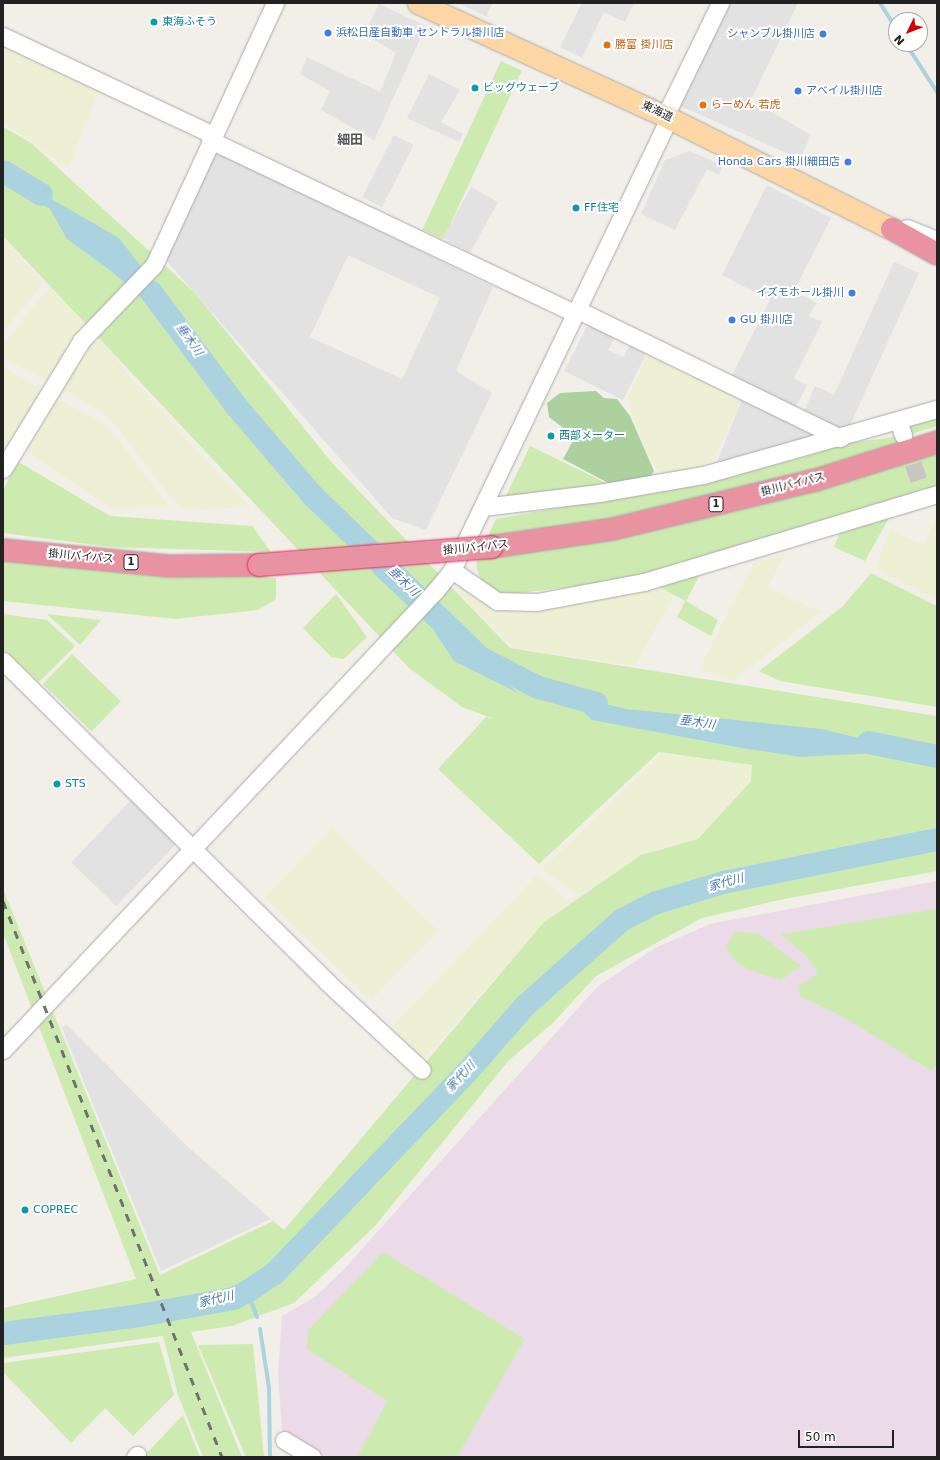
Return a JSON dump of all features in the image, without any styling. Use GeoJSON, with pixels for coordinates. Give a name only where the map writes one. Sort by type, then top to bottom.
{"type":"FeatureCollection","features":[{"type":"Feature","properties":{"kind":"highway"},"geometry":{"type":"LineString","coordinates":[[892,229],[937,248]]}},
{"type":"Feature","properties":{"kind":"highway"},"geometry":{"type":"LineString","coordinates":[[892,229],[937,254]]}},
{"type":"Feature","properties":{"kind":"highway","name":"掛川バイパス"},"geometry":{"type":"LineString","coordinates":[[3,550],[170,566],[259,565],[491,547],[613,529],[816,480],[937,442]]}},
{"type":"Feature","properties":{"kind":"main road","name":"東海道"},"geometry":{"type":"LineString","coordinates":[[418,3],[667,117],[892,229]]}},
{"type":"Feature","properties":{"kind":"street"},"geometry":{"type":"LineString","coordinates":[[3,469],[81,341],[101,318],[154,265],[211,138],[275,3]]}},
{"type":"Feature","properties":{"kind":"street"},"geometry":{"type":"LineString","coordinates":[[3,1050],[391,639],[436,590],[452,570],[577,312],[720,3]]}},
{"type":"Feature","properties":{"kind":"street"},"geometry":{"type":"LineString","coordinates":[[3,36],[211,138],[840,438]]}},
{"type":"Feature","properties":{"kind":"street"},"geometry":{"type":"LineString","coordinates":[[857,212],[937,240]]}},
{"type":"Feature","properties":{"kind":"street"},"geometry":{"type":"LineString","coordinates":[[483,507],[599,493],[703,475],[840,438],[901,428],[937,409]]}},
{"type":"Feature","properties":{"kind":"street"},"geometry":{"type":"LineString","coordinates":[[452,570],[497,601],[537,602],[644,582],[928,491]]}},
{"type":"Feature","properties":{"kind":"street"},"geometry":{"type":"LineString","coordinates":[[3,662],[193,847],[327,982],[422,1070]]}},
{"type":"Feature","properties":{"kind":"street"},"geometry":{"type":"LineString","coordinates":[[284,1440],[312,1457]]}},
{"type":"Feature","properties":{"kind":"shaded area"},"geometry":{"type":"Polygon","coordinates":[[[458,3],[493,3],[486,16],[458,3]]]}},
{"type":"Feature","properties":{"kind":"shaded area"},"geometry":{"type":"Polygon","coordinates":[[[582,3],[634,3],[625,22],[604,12],[582,58],[560,47],[582,3]]]}},
{"type":"Feature","properties":{"kind":"shaded area"},"geometry":{"type":"Polygon","coordinates":[[[726,3],[798,3],[751,100],[811,135],[800,159],[678,105],[726,3]]]}},
{"type":"Feature","properties":{"kind":"shaded area"},"geometry":{"type":"Polygon","coordinates":[[[379,4],[426,26],[374,140],[321,110],[330,91],[300,74],[307,57],[380,92],[396,53],[364,34],[379,4]]]}},
{"type":"Feature","properties":{"kind":"shaded area"},"geometry":{"type":"Polygon","coordinates":[[[429,74],[460,90],[441,122],[463,134],[459,142],[407,118],[429,74]]]}},
{"type":"Feature","properties":{"kind":"shaded area"},"geometry":{"type":"Polygon","coordinates":[[[394,135],[414,145],[382,207],[362,197],[394,135]]]}},
{"type":"Feature","properties":{"kind":"shaded area"},"geometry":{"type":"Polygon","coordinates":[[[217,150],[493,287],[456,371],[492,393],[426,530],[392,518],[165,259],[217,150]],[[348,255],[310,337],[402,379],[440,298],[348,255]]]}},
{"type":"Feature","properties":{"kind":"shaded area"},"geometry":{"type":"Polygon","coordinates":[[[690,151],[723,166],[719,175],[707,169],[675,230],[641,214],[665,160],[690,151]]]}},
{"type":"Feature","properties":{"kind":"shaded area"},"geometry":{"type":"Polygon","coordinates":[[[767,185],[831,218],[794,291],[816,303],[809,316],[822,322],[794,378],[807,385],[795,409],[731,377],[770,300],[722,275],[767,185]]]}},
{"type":"Feature","properties":{"kind":"shaded area"},"geometry":{"type":"Polygon","coordinates":[[[471,187],[498,202],[470,253],[443,238],[471,187]]]}},
{"type":"Feature","properties":{"kind":"shaded area"},"geometry":{"type":"Polygon","coordinates":[[[894,262],[919,273],[847,432],[804,412],[815,386],[834,395],[894,262]]]}},
{"type":"Feature","properties":{"kind":"shaded area"},"geometry":{"type":"Polygon","coordinates":[[[589,322],[647,352],[623,400],[564,371],[589,322]],[[615,337],[608,350],[624,357],[630,344],[615,337]]]}},
{"type":"Feature","properties":{"kind":"shaded area"},"geometry":{"type":"Polygon","coordinates":[[[743,397],[821,433],[715,467],[743,397]]]}},
{"type":"Feature","properties":{"kind":"shaded area"},"geometry":{"type":"Polygon","coordinates":[[[135,796],[180,840],[116,906],[71,862],[135,796]]]}},
{"type":"Feature","properties":{"kind":"shaded area"},"geometry":{"type":"Polygon","coordinates":[[[937,881],[937,1457],[327,1457],[282,1430],[278,1374],[282,1316],[315,1297],[344,1269],[597,987],[655,948],[710,924],[937,881]]]}},
{"type":"Feature","properties":{"kind":"shaded area"},"geometry":{"type":"Polygon","coordinates":[[[66,1024],[188,1147],[271,1219],[161,1271],[62,1028],[66,1024]]]}},
{"type":"Feature","properties":{"kind":"green space"},"geometry":{"type":"Polygon","coordinates":[[[3,37],[101,86],[68,168],[3,123],[3,37]]]}},
{"type":"Feature","properties":{"kind":"green space"},"geometry":{"type":"Polygon","coordinates":[[[501,61],[522,71],[443,239],[422,230],[501,61]]]}},
{"type":"Feature","properties":{"kind":"green space"},"geometry":{"type":"Polygon","coordinates":[[[3,127],[31,143],[195,293],[333,464],[510,648],[937,716],[937,871],[784,899],[702,918],[596,976],[553,1023],[509,1060],[375,1226],[294,1303],[232,1326],[191,1332],[242,1457],[203,1457],[178,1395],[163,1336],[3,1358],[3,1308],[136,1279],[3,933],[3,889],[160,1275],[273,1221],[284,1230],[544,922],[641,855],[698,839],[751,781],[752,765],[659,752],[539,864],[438,769],[486,717],[494,719],[462,707],[409,668],[3,236],[3,127]]]}},
{"type":"Feature","properties":{"kind":"green space"},"geometry":{"type":"Polygon","coordinates":[[[3,237],[43,284],[3,331],[3,237]]]}},
{"type":"Feature","properties":{"kind":"green space"},"geometry":{"type":"Polygon","coordinates":[[[50,287],[90,330],[54,384],[3,358],[3,345],[50,287]]]}},
{"type":"Feature","properties":{"kind":"green space"},"geometry":{"type":"Polygon","coordinates":[[[96,335],[139,387],[250,507],[189,510],[174,502],[109,417],[57,385],[96,335]]]}},
{"type":"Feature","properties":{"kind":"green space"},"geometry":{"type":"Polygon","coordinates":[[[648,355],[743,397],[709,467],[664,478],[646,454],[627,399],[648,355]]]}},
{"type":"Feature","properties":{"kind":"green space"},"geometry":{"type":"Polygon","coordinates":[[[3,367],[46,391],[16,448],[3,441],[3,367]]]}},
{"type":"Feature","properties":{"kind":"green space"},"geometry":{"type":"Polygon","coordinates":[[[596,391],[604,398],[617,399],[630,416],[654,471],[648,479],[614,486],[563,459],[575,437],[549,417],[547,403],[560,393],[596,391]]]}},
{"type":"Feature","properties":{"kind":"green space"},"geometry":{"type":"Polygon","coordinates":[[[54,397],[106,424],[170,507],[112,509],[24,450],[54,397]]]}},
{"type":"Feature","properties":{"kind":"green space"},"geometry":{"type":"Polygon","coordinates":[[[937,414],[937,426],[911,434],[909,422],[937,414]]]}},
{"type":"Feature","properties":{"kind":"green space"},"geometry":{"type":"Polygon","coordinates":[[[903,436],[937,441],[937,489],[620,581],[502,595],[484,585],[478,573],[476,562],[496,519],[718,479],[805,457],[838,444],[903,436]]]}},
{"type":"Feature","properties":{"kind":"green space"},"geometry":{"type":"Polygon","coordinates":[[[530,446],[606,483],[504,500],[530,446]]]}},
{"type":"Feature","properties":{"kind":"green space"},"geometry":{"type":"Polygon","coordinates":[[[17,461],[110,516],[252,526],[271,552],[111,547],[3,533],[3,491],[17,461]]]}},
{"type":"Feature","properties":{"kind":"green space"},"geometry":{"type":"Polygon","coordinates":[[[890,516],[865,561],[834,547],[841,530],[890,516]]]}},
{"type":"Feature","properties":{"kind":"green space"},"geometry":{"type":"Polygon","coordinates":[[[937,516],[937,600],[875,569],[890,529],[923,545],[937,516]]]}},
{"type":"Feature","properties":{"kind":"green space"},"geometry":{"type":"Polygon","coordinates":[[[785,554],[768,587],[820,612],[733,681],[699,670],[753,563],[785,554]]]}},
{"type":"Feature","properties":{"kind":"green space"},"geometry":{"type":"Polygon","coordinates":[[[3,559],[276,578],[276,599],[258,610],[176,619],[3,601],[3,559]]]}},
{"type":"Feature","properties":{"kind":"green space"},"geometry":{"type":"Polygon","coordinates":[[[701,573],[686,601],[718,620],[711,636],[677,617],[685,601],[656,585],[701,573]]]}},
{"type":"Feature","properties":{"kind":"green space"},"geometry":{"type":"Polygon","coordinates":[[[871,573],[937,606],[937,707],[780,681],[759,671],[842,607],[871,573]]]}},
{"type":"Feature","properties":{"kind":"green space"},"geometry":{"type":"Polygon","coordinates":[[[681,582],[635,666],[513,648],[456,591],[460,586],[490,605],[520,613],[681,582]]]}},
{"type":"Feature","properties":{"kind":"green space"},"geometry":{"type":"Polygon","coordinates":[[[336,594],[367,637],[344,659],[331,657],[303,628],[336,594]]]}},
{"type":"Feature","properties":{"kind":"green space"},"geometry":{"type":"Polygon","coordinates":[[[3,614],[47,620],[75,646],[39,682],[3,649],[3,614]]]}},
{"type":"Feature","properties":{"kind":"green space"},"geometry":{"type":"Polygon","coordinates":[[[47,614],[101,620],[80,645],[47,614]]]}},
{"type":"Feature","properties":{"kind":"green space"},"geometry":{"type":"Polygon","coordinates":[[[72,654],[121,701],[92,731],[43,684],[72,654]]]}},
{"type":"Feature","properties":{"kind":"green space"},"geometry":{"type":"Polygon","coordinates":[[[663,752],[752,765],[751,781],[698,839],[641,855],[551,915],[424,1059],[422,1070],[392,1027],[538,874],[568,901],[577,895],[542,869],[663,752]]]}},
{"type":"Feature","properties":{"kind":"green space"},"geometry":{"type":"Polygon","coordinates":[[[332,828],[438,931],[371,1001],[265,898],[332,828]]]}},
{"type":"Feature","properties":{"kind":"green space"},"geometry":{"type":"Polygon","coordinates":[[[937,909],[937,1064],[932,1071],[843,1017],[800,996],[798,986],[818,974],[809,959],[781,934],[937,909]]]}},
{"type":"Feature","properties":{"kind":"green space"},"geometry":{"type":"Polygon","coordinates":[[[735,931],[759,934],[801,966],[781,980],[759,974],[737,963],[726,947],[735,931]]]}},
{"type":"Feature","properties":{"kind":"green space"},"geometry":{"type":"Polygon","coordinates":[[[383,1252],[525,1339],[457,1457],[357,1457],[387,1401],[307,1349],[308,1330],[383,1252]]]}},
{"type":"Feature","properties":{"kind":"green space"},"geometry":{"type":"Polygon","coordinates":[[[159,1342],[174,1395],[133,1436],[105,1408],[71,1443],[3,1372],[3,1363],[159,1342]]]}},
{"type":"Feature","properties":{"kind":"green space"},"geometry":{"type":"Polygon","coordinates":[[[253,1344],[264,1457],[246,1457],[198,1345],[253,1344]]]}},
{"type":"Feature","properties":{"kind":"green space"},"geometry":{"type":"Polygon","coordinates":[[[183,1415],[200,1457],[143,1457],[183,1415]]]}},
{"type":"Feature","properties":{"kind":"water"},"geometry":{"type":"Polygon","coordinates":[[[3,171],[119,238],[160,291],[175,327],[111,271],[67,239],[50,209],[3,182],[3,171]]]}},
{"type":"Feature","properties":{"kind":"water"},"geometry":{"type":"Polygon","coordinates":[[[353,541],[474,656],[518,693],[454,661],[433,629],[375,575],[353,541]]]}},
{"type":"Feature","properties":{"kind":"water"},"geometry":{"type":"Polygon","coordinates":[[[565,694],[626,709],[822,729],[899,748],[877,753],[800,757],[742,748],[592,720],[565,694]]]}},
{"type":"Feature","properties":{"kind":"waterway"},"geometry":{"type":"LineString","coordinates":[[880,3],[888,16]]}},
{"type":"Feature","properties":{"kind":"waterway"},"geometry":{"type":"LineString","coordinates":[[911,52],[937,92]]}},
{"type":"Feature","properties":{"kind":"waterway","name":"垂木川"},"geometry":{"type":"LineString","coordinates":[[3,171],[41,194]]}},
{"type":"Feature","properties":{"kind":"waterway","name":"垂木川"},"geometry":{"type":"LineString","coordinates":[[151,292],[236,406],[313,496],[481,658],[538,687],[596,703]]}},
{"type":"Feature","properties":{"kind":"waterway","name":"垂木川"},"geometry":{"type":"LineString","coordinates":[[868,742],[937,756]]}},
{"type":"Feature","properties":{"kind":"waterway","name":"家代川"},"geometry":{"type":"LineString","coordinates":[[3,1333],[139,1315],[233,1298],[247,1291],[274,1273],[468,1070],[525,1005],[622,919],[656,902],[723,882],[937,839]]}},
{"type":"Feature","properties":{"kind":"waterway"},"geometry":{"type":"LineString","coordinates":[[247,1291],[257,1317]]}},
{"type":"Feature","properties":{"kind":"waterway"},"geometry":{"type":"LineString","coordinates":[[260,1329],[269,1388],[270,1457]]}},
{"type":"Feature","properties":{"kind":"tunnel"},"geometry":{"type":"LineString","coordinates":[[905,440],[920,483]]}},
{"type":"Feature","properties":{"kind":"railway"},"geometry":{"type":"LineString","coordinates":[[3,901],[222,1457]]}},
{"type":"Feature","properties":{"kind":"place","name":"東海ふそう"},"geometry":{"type":"Point","coordinates":[154,22]}},
{"type":"Feature","properties":{"kind":"place","name":"浜松日産自動車 セントラル掛川店"},"geometry":{"type":"Point","coordinates":[328,33]}},
{"type":"Feature","properties":{"kind":"place","name":"シャンブル掛川店"},"geometry":{"type":"Point","coordinates":[823,34]}},
{"type":"Feature","properties":{"kind":"place","name":"勝富 掛川店"},"geometry":{"type":"Point","coordinates":[607,45]}},
{"type":"Feature","properties":{"kind":"place","name":"ビッグウェーブ"},"geometry":{"type":"Point","coordinates":[475,88]}},
{"type":"Feature","properties":{"kind":"place","name":"アベイル掛川店"},"geometry":{"type":"Point","coordinates":[798,91]}},
{"type":"Feature","properties":{"kind":"place","name":"らーめん 若虎"},"geometry":{"type":"Point","coordinates":[703,105]}},
{"type":"Feature","properties":{"kind":"place","name":"Honda Cars 掛川細田店"},"geometry":{"type":"Point","coordinates":[848,162]}},
{"type":"Feature","properties":{"kind":"place","name":"FF住宅"},"geometry":{"type":"Point","coordinates":[576,208]}},
{"type":"Feature","properties":{"kind":"place","name":"イズモホール掛川"},"geometry":{"type":"Point","coordinates":[852,293]}},
{"type":"Feature","properties":{"kind":"place","name":"GU 掛川店"},"geometry":{"type":"Point","coordinates":[732,320]}},
{"type":"Feature","properties":{"kind":"place","name":"西部メーター"},"geometry":{"type":"Point","coordinates":[551,436]}},
{"type":"Feature","properties":{"kind":"place","name":"STS"},"geometry":{"type":"Point","coordinates":[57,784]}},
{"type":"Feature","properties":{"kind":"place","name":"COPREC"},"geometry":{"type":"Point","coordinates":[25,1210]}},
{"type":"Feature","properties":{"kind":"district","name":"細田"},"geometry":{"type":"Point","coordinates":[350,140]}}]}
